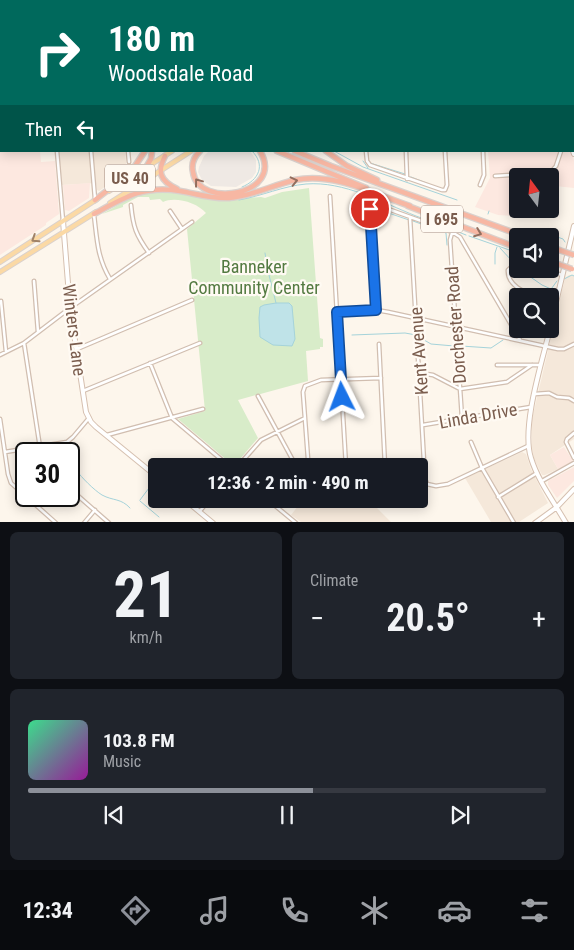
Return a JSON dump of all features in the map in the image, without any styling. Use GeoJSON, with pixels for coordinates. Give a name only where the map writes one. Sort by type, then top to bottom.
{"type":"FeatureCollection","features":[{"type":"Feature","properties":{"kind":"highway"},"geometry":{"type":"LineString","coordinates":[[95,200],[131,172],[144,152]]}},
{"type":"Feature","properties":{"kind":"highway"},"geometry":{"type":"LineString","coordinates":[[145,168],[151,159],[152,152]]}},
{"type":"Feature","properties":{"kind":"highway"},"geometry":{"type":"LineString","coordinates":[[199,152],[192,165],[195,180],[206,190],[227,194],[248,189],[261,179],[265,165],[260,152]]}},
{"type":"Feature","properties":{"kind":"highway","name":"I 695"},"geometry":{"type":"LineString","coordinates":[[280,152],[509,244]]}},
{"type":"Feature","properties":{"kind":"highway","name":"I 695"},"geometry":{"type":"LineString","coordinates":[[298,152],[509,231]]}},
{"type":"Feature","properties":{"kind":"highway"},"geometry":{"type":"LineString","coordinates":[[327,152],[347,166],[422,200]]}},
{"type":"Feature","properties":{"kind":"highway"},"geometry":{"type":"LineString","coordinates":[[165,156],[161,163],[160,171],[166,182],[183,191]]}},
{"type":"Feature","properties":{"kind":"highway"},"geometry":{"type":"LineString","coordinates":[[94,214],[128,196],[143,191],[161,189],[183,191],[212,198],[237,197],[295,180],[316,178],[342,182],[410,206]]}},
{"type":"Feature","properties":{"kind":"highway"},"geometry":{"type":"LineString","coordinates":[[559,250],[574,255]]}},
{"type":"Feature","properties":{"kind":"highway"},"geometry":{"type":"LineString","coordinates":[[559,264],[573,269]]}},
{"type":"Feature","properties":{"kind":"main road","name":"US 40"},"geometry":{"type":"LineString","coordinates":[[0,262],[171,152]]}},
{"type":"Feature","properties":{"kind":"main road","name":"US 40"},"geometry":{"type":"LineString","coordinates":[[0,272],[189,152]]}},
{"type":"Feature","properties":{"kind":"main road","name":"Winters Lane"},"geometry":{"type":"LineString","coordinates":[[62,221],[70,308],[84,407],[88,418]]}},
{"type":"Feature","properties":{"kind":"main road"},"geometry":{"type":"LineString","coordinates":[[559,288],[573,238],[574,226]]}},
{"type":"Feature","properties":{"kind":"main road"},"geometry":{"type":"LineString","coordinates":[[9,265],[13,259],[12,254]]}},
{"type":"Feature","properties":{"kind":"main road"},"geometry":{"type":"LineString","coordinates":[[548,338],[532,406],[528,446],[537,473],[566,522]]}},
{"type":"Feature","properties":{"kind":"main road"},"geometry":{"type":"LineString","coordinates":[[88,418],[106,436],[148,470]]}},
{"type":"Feature","properties":{"kind":"main road"},"geometry":{"type":"LineString","coordinates":[[535,522],[557,507],[574,489]]}},
{"type":"Feature","properties":{"kind":"main road"},"geometry":{"type":"LineString","coordinates":[[196,508],[213,522]]}},
{"type":"Feature","properties":{"kind":"street","name":"Winters Lane"},"geometry":{"type":"LineString","coordinates":[[56,152],[62,221]]}},
{"type":"Feature","properties":{"kind":"street"},"geometry":{"type":"LineString","coordinates":[[92,152],[95,200]]}},
{"type":"Feature","properties":{"kind":"street"},"geometry":{"type":"LineString","coordinates":[[128,152],[129,162]]}},
{"type":"Feature","properties":{"kind":"street"},"geometry":{"type":"LineString","coordinates":[[366,152],[368,163],[439,190],[445,190],[447,186],[445,152]]}},
{"type":"Feature","properties":{"kind":"street"},"geometry":{"type":"LineString","coordinates":[[406,152],[407,178]]}},
{"type":"Feature","properties":{"kind":"street"},"geometry":{"type":"LineString","coordinates":[[480,185],[484,175],[483,152]]}},
{"type":"Feature","properties":{"kind":"street"},"geometry":{"type":"LineString","coordinates":[[495,176],[550,172],[556,166],[561,152]]}},
{"type":"Feature","properties":{"kind":"street"},"geometry":{"type":"LineString","coordinates":[[330,196],[346,458]]}},
{"type":"Feature","properties":{"kind":"street"},"geometry":{"type":"LineString","coordinates":[[131,205],[136,234],[149,253]]}},
{"type":"Feature","properties":{"kind":"street"},"geometry":{"type":"LineString","coordinates":[[376,310],[370,217],[372,206],[380,206],[452,232],[462,241],[520,340]]}},
{"type":"Feature","properties":{"kind":"street"},"geometry":{"type":"LineString","coordinates":[[170,211],[182,229]]}},
{"type":"Feature","properties":{"kind":"street"},"geometry":{"type":"LineString","coordinates":[[94,214],[98,254],[110,279]]}},
{"type":"Feature","properties":{"kind":"street","name":"Kent Avenue"},"geometry":{"type":"LineString","coordinates":[[410,218],[425,478],[427,484],[432,486],[442,485],[482,468]]}},
{"type":"Feature","properties":{"kind":"street"},"geometry":{"type":"LineString","coordinates":[[0,355],[24,343],[110,279],[192,222]]}},
{"type":"Feature","properties":{"kind":"street","name":"Dorchester Road"},"geometry":{"type":"LineString","coordinates":[[452,232],[450,240],[462,418]]}},
{"type":"Feature","properties":{"kind":"street"},"geometry":{"type":"LineString","coordinates":[[509,269],[508,278],[519,288]]}},
{"type":"Feature","properties":{"kind":"street"},"geometry":{"type":"LineString","coordinates":[[34,281],[38,332]]}},
{"type":"Feature","properties":{"kind":"street"},"geometry":{"type":"LineString","coordinates":[[77,349],[192,300]]}},
{"type":"Feature","properties":{"kind":"street"},"geometry":{"type":"LineString","coordinates":[[1,301],[6,352]]}},
{"type":"Feature","properties":{"kind":"street"},"geometry":{"type":"LineString","coordinates":[[337,312],[376,310],[560,349],[574,344]]}},
{"type":"Feature","properties":{"kind":"street"},"geometry":{"type":"LineString","coordinates":[[24,343],[39,442]]}},
{"type":"Feature","properties":{"kind":"street"},"geometry":{"type":"LineString","coordinates":[[82,392],[200,343]]}},
{"type":"Feature","properties":{"kind":"street"},"geometry":{"type":"LineString","coordinates":[[379,344],[386,458]]}},
{"type":"Feature","properties":{"kind":"street"},"geometry":{"type":"LineString","coordinates":[[150,363],[172,418],[219,458]]}},
{"type":"Feature","properties":{"kind":"street"},"geometry":{"type":"LineString","coordinates":[[497,366],[541,365]]}},
{"type":"Feature","properties":{"kind":"street"},"geometry":{"type":"LineString","coordinates":[[420,373],[433,375],[460,389],[507,382],[532,366]]}},
{"type":"Feature","properties":{"kind":"street"},"geometry":{"type":"LineString","coordinates":[[308,458],[303,392],[305,386],[316,381],[381,378]]}},
{"type":"Feature","properties":{"kind":"street"},"geometry":{"type":"LineString","coordinates":[[535,394],[549,393],[574,401]]}},
{"type":"Feature","properties":{"kind":"street"},"geometry":{"type":"LineString","coordinates":[[258,396],[292,458]]}},
{"type":"Feature","properties":{"kind":"street","name":"Linda Drive"},"geometry":{"type":"LineString","coordinates":[[423,425],[532,406]]}},
{"type":"Feature","properties":{"kind":"street"},"geometry":{"type":"LineString","coordinates":[[106,436],[203,408]]}},
{"type":"Feature","properties":{"kind":"street"},"geometry":{"type":"LineString","coordinates":[[67,442],[88,418]]}},
{"type":"Feature","properties":{"kind":"street"},"geometry":{"type":"LineString","coordinates":[[245,458],[261,440],[305,418]]}},
{"type":"Feature","properties":{"kind":"street"},"geometry":{"type":"LineString","coordinates":[[0,420],[11,483],[56,522]]}},
{"type":"Feature","properties":{"kind":"street"},"geometry":{"type":"LineString","coordinates":[[574,433],[566,442],[574,458]]}},
{"type":"Feature","properties":{"kind":"street"},"geometry":{"type":"LineString","coordinates":[[471,442],[482,468],[514,522]]}},
{"type":"Feature","properties":{"kind":"street"},"geometry":{"type":"LineString","coordinates":[[482,468],[528,446]]}},
{"type":"Feature","properties":{"kind":"street"},"geometry":{"type":"LineString","coordinates":[[5,452],[15,451]]}},
{"type":"Feature","properties":{"kind":"street"},"geometry":{"type":"LineString","coordinates":[[542,481],[574,463]]}},
{"type":"Feature","properties":{"kind":"street"},"geometry":{"type":"LineString","coordinates":[[498,497],[537,473]]}},
{"type":"Feature","properties":{"kind":"street"},"geometry":{"type":"LineString","coordinates":[[80,497],[109,522]]}},
{"type":"Feature","properties":{"kind":"street"},"geometry":{"type":"LineString","coordinates":[[278,508],[296,522]]}},
{"type":"Feature","properties":{"kind":"street"},"geometry":{"type":"LineString","coordinates":[[84,522],[95,510]]}},
{"type":"Feature","properties":{"kind":"shaded area"},"geometry":{"type":"Polygon","coordinates":[[[0,152],[40,152],[41,162],[55,161],[59,214],[46,223],[46,225],[0,255],[0,152]]]}},
{"type":"Feature","properties":{"kind":"shaded area"},"geometry":{"type":"Polygon","coordinates":[[[59,152],[125,152],[127,172],[99,191],[97,190],[96,183],[62,185],[59,152]]]}},
{"type":"Feature","properties":{"kind":"shaded area"},"geometry":{"type":"Polygon","coordinates":[[[208,152],[251,152],[256,160],[256,172],[252,178],[236,187],[211,186],[202,180],[198,172],[204,156],[208,152]]]}},
{"type":"Feature","properties":{"kind":"shaded area"},"geometry":{"type":"Polygon","coordinates":[[[488,152],[571,152],[574,160],[574,188],[559,186],[559,168],[509,168],[509,216],[498,215],[475,207],[490,178],[488,152]]]}},
{"type":"Feature","properties":{"kind":"shaded area"},"geometry":{"type":"Polygon","coordinates":[[[90,183],[89,198],[69,211],[65,210],[63,185],[90,183]]]}},
{"type":"Feature","properties":{"kind":"shaded area"},"geometry":{"type":"Polygon","coordinates":[[[569,275],[574,276],[574,439],[550,455],[558,469],[542,475],[534,459],[532,448],[532,419],[551,338],[559,338],[559,304],[565,278],[569,275]]]}},
{"type":"Feature","properties":{"kind":"shaded area"},"geometry":{"type":"Polygon","coordinates":[[[564,447],[573,461],[558,469],[550,455],[564,447]]]}},
{"type":"Feature","properties":{"kind":"shaded area"},"geometry":{"type":"Polygon","coordinates":[[[522,452],[526,454],[531,469],[548,503],[519,522],[491,522],[465,478],[522,452]]]}},
{"type":"Feature","properties":{"kind":"shaded area"},"geometry":{"type":"Polygon","coordinates":[[[574,467],[574,481],[557,498],[548,485],[548,481],[574,467]]]}},
{"type":"Feature","properties":{"kind":"shaded area"},"geometry":{"type":"Polygon","coordinates":[[[296,508],[377,508],[391,522],[301,522],[291,515],[296,508]]]}},
{"type":"Feature","properties":{"kind":"green space","name":"Banneker Community Center"},"geometry":{"type":"Polygon","coordinates":[[[309,188],[320,338],[323,339],[323,347],[306,351],[308,381],[238,400],[258,438],[241,458],[224,458],[178,419],[205,411],[187,229],[206,213],[197,206],[185,201],[168,200],[163,202],[160,199],[150,200],[149,197],[138,197],[123,205],[123,207],[102,214],[134,196],[148,191],[217,200],[265,198],[282,192],[309,188]]]}},
{"type":"Feature","properties":{"kind":"water"},"geometry":{"type":"Polygon","coordinates":[[[276,303],[289,303],[292,306],[295,339],[292,346],[273,345],[260,337],[260,307],[276,303]]]}},
{"type":"Feature","properties":{"kind":"waterway"},"geometry":{"type":"LineString","coordinates":[[242,187],[253,180],[259,172],[259,162],[253,152]]}},
{"type":"Feature","properties":{"kind":"waterway"},"geometry":{"type":"LineString","coordinates":[[336,152],[363,167],[457,200]]}},
{"type":"Feature","properties":{"kind":"waterway"},"geometry":{"type":"LineString","coordinates":[[363,161],[368,168]]}},
{"type":"Feature","properties":{"kind":"waterway"},"geometry":{"type":"LineString","coordinates":[[370,163],[405,174]]}},
{"type":"Feature","properties":{"kind":"waterway"},"geometry":{"type":"LineString","coordinates":[[411,177],[429,184]]}},
{"type":"Feature","properties":{"kind":"waterway"},"geometry":{"type":"LineString","coordinates":[[239,200],[297,185],[320,184],[334,186],[362,194],[466,235]]}},
{"type":"Feature","properties":{"kind":"waterway"},"geometry":{"type":"LineString","coordinates":[[374,208],[409,220]]}},
{"type":"Feature","properties":{"kind":"waterway"},"geometry":{"type":"LineString","coordinates":[[413,221],[446,233],[447,245]]}},
{"type":"Feature","properties":{"kind":"waterway"},"geometry":{"type":"LineString","coordinates":[[469,236],[509,250]]}},
{"type":"Feature","properties":{"kind":"waterway"},"geometry":{"type":"LineString","coordinates":[[559,238],[565,242]]}},
{"type":"Feature","properties":{"kind":"waterway"},"geometry":{"type":"LineString","coordinates":[[495,264],[497,247]]}},
{"type":"Feature","properties":{"kind":"waterway"},"geometry":{"type":"LineString","coordinates":[[500,248],[509,258]]}},
{"type":"Feature","properties":{"kind":"waterway"},"geometry":{"type":"LineString","coordinates":[[265,253],[276,303]]}},
{"type":"Feature","properties":{"kind":"waterway"},"geometry":{"type":"LineString","coordinates":[[564,279],[572,275],[574,276]]}},
{"type":"Feature","properties":{"kind":"waterway"},"geometry":{"type":"LineString","coordinates":[[532,278],[549,288]]}},
{"type":"Feature","properties":{"kind":"waterway"},"geometry":{"type":"LineString","coordinates":[[552,288],[557,281]]}},
{"type":"Feature","properties":{"kind":"waterway"},"geometry":{"type":"LineString","coordinates":[[352,335],[405,333],[416,335]]}},
{"type":"Feature","properties":{"kind":"waterway"},"geometry":{"type":"LineString","coordinates":[[419,337],[431,344],[454,346]]}},
{"type":"Feature","properties":{"kind":"waterway"},"geometry":{"type":"LineString","coordinates":[[461,346],[491,348],[503,340]]}},
{"type":"Feature","properties":{"kind":"waterway"},"geometry":{"type":"LineString","coordinates":[[80,475],[99,493],[120,501],[130,508]]}},
{"type":"Feature","properties":{"kind":"waterway"},"geometry":{"type":"LineString","coordinates":[[140,500],[148,489]]}},
{"type":"Feature","properties":{"kind":"waterway"},"geometry":{"type":"LineString","coordinates":[[140,501],[159,517]]}},
{"type":"Feature","properties":{"kind":"route"},"geometry":{"type":"LineString","coordinates":[[342,397],[337,312],[376,310],[370,209]]}}]}
